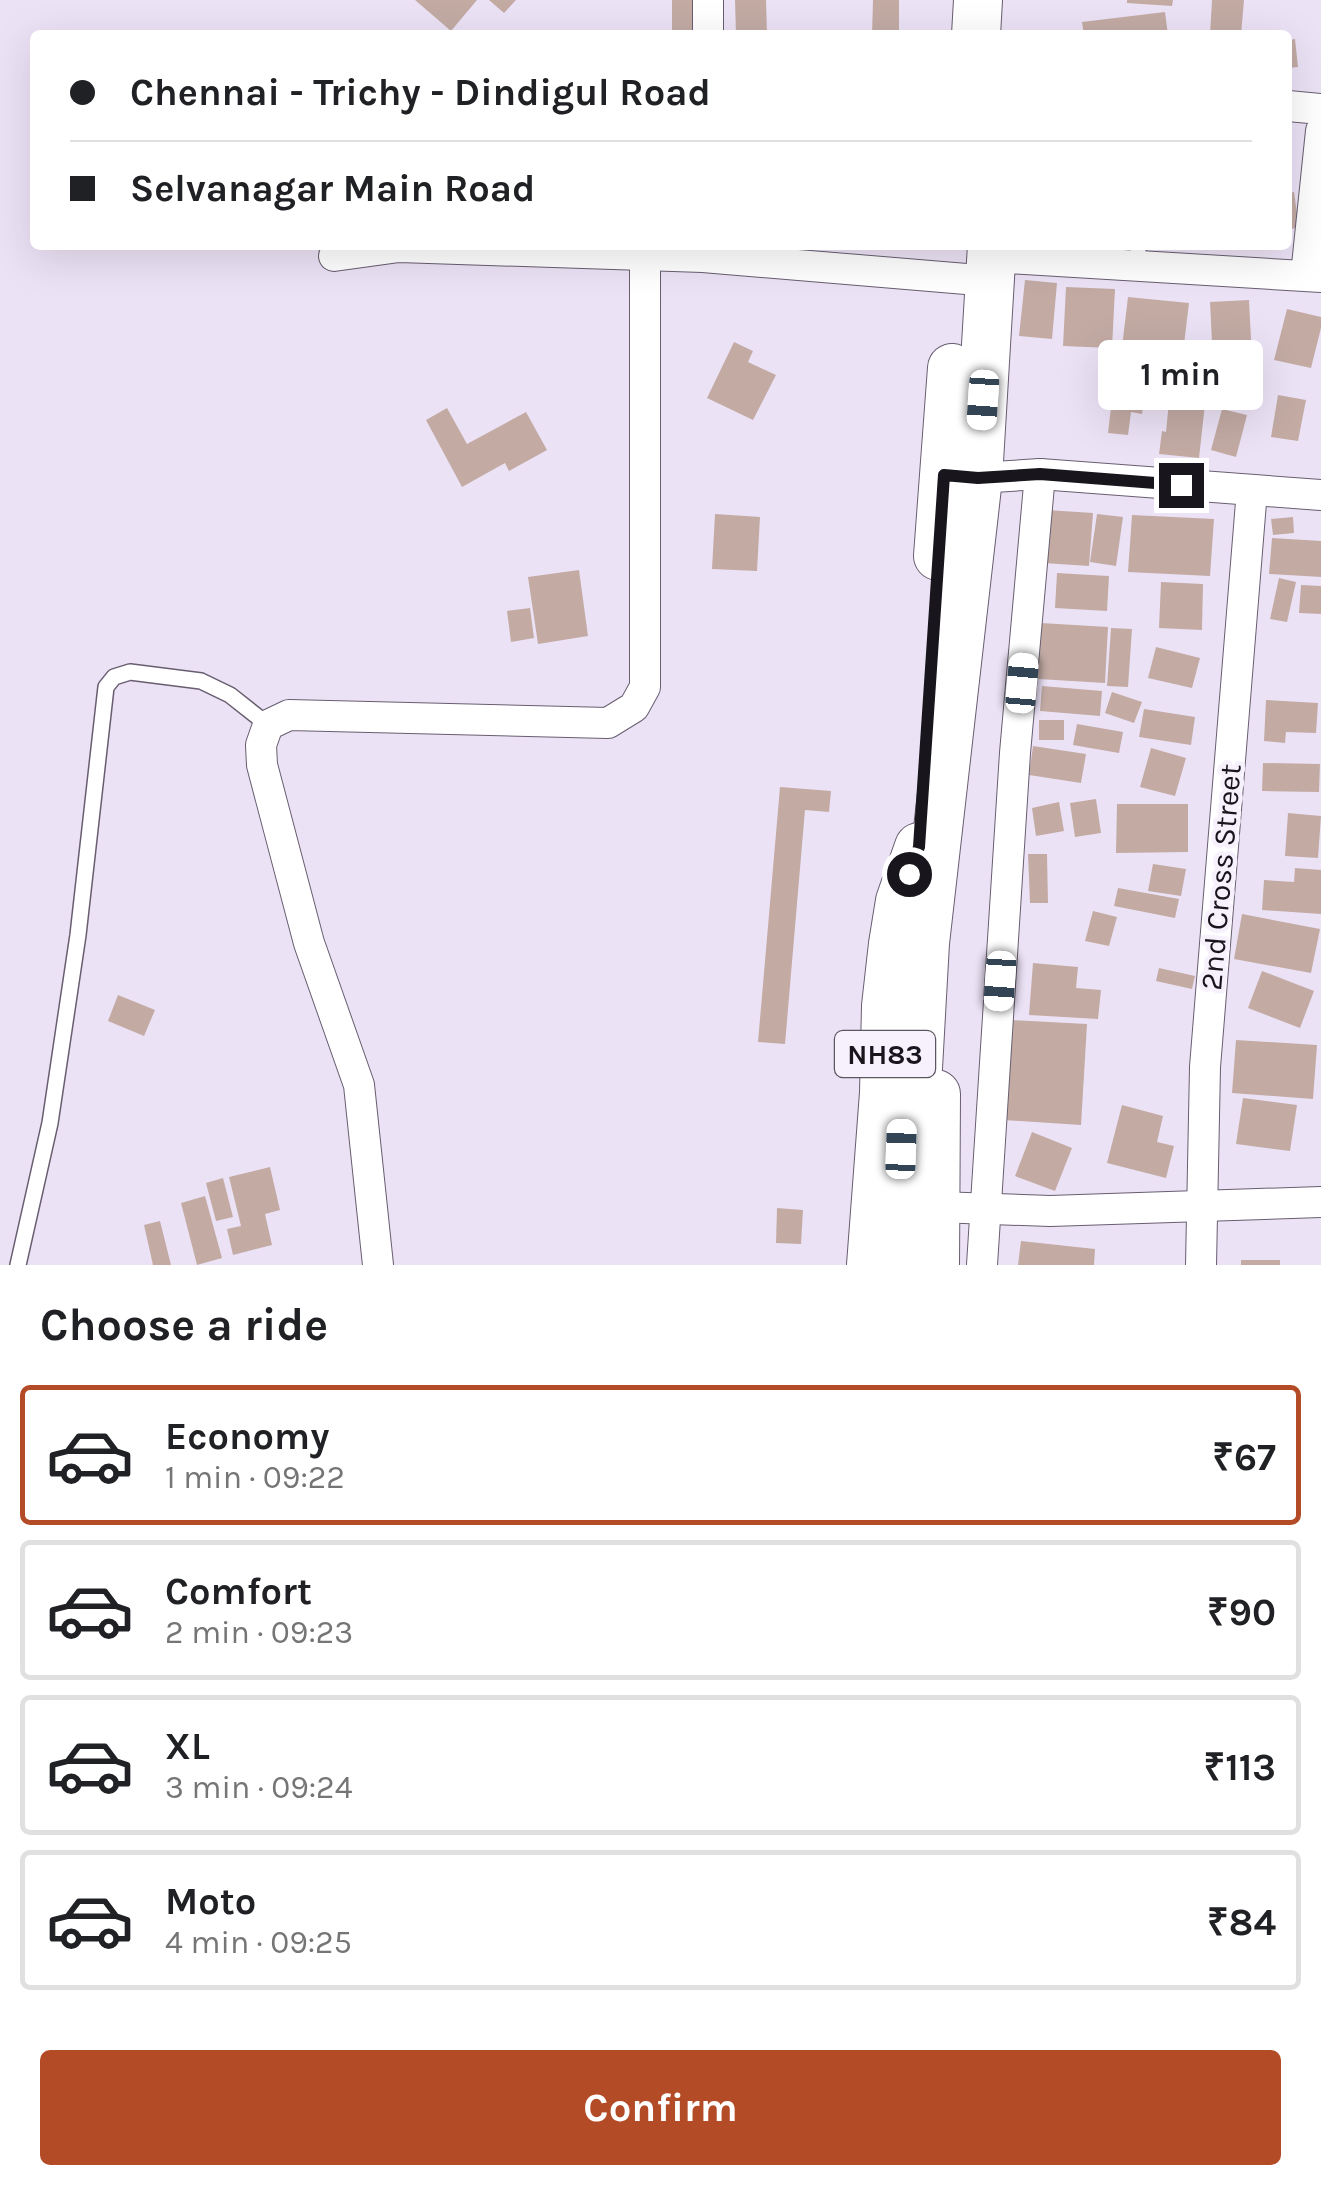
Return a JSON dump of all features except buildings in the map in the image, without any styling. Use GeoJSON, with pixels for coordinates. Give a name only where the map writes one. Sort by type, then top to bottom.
{"type":"FeatureCollection","features":[{"type":"Feature","properties":{"kind":"main road"},"geometry":{"type":"LineString","coordinates":[[976,30],[978,0]]}},
{"type":"Feature","properties":{"kind":"main road"},"geometry":{"type":"LineString","coordinates":[[1004,30],[1005,0]]}},
{"type":"Feature","properties":{"kind":"main road","name":"NH83"},"geometry":{"type":"LineString","coordinates":[[871,1265],[892,944],[900,901],[927,849],[979,261]]}},
{"type":"Feature","properties":{"kind":"main road"},"geometry":{"type":"LineString","coordinates":[[918,944],[927,849]]}},
{"type":"Feature","properties":{"kind":"main road"},"geometry":{"type":"LineString","coordinates":[[927,849],[937,1207],[935,1265]]}},
{"type":"Feature","properties":{"kind":"main road","name":"NH83"},"geometry":{"type":"LineString","coordinates":[[893,1265],[918,944]]}},
{"type":"Feature","properties":{"kind":"main road","name":"NH83"},"geometry":{"type":"LineString","coordinates":[[907,1265],[918,944]]}},
{"type":"Feature","properties":{"kind":"street"},"geometry":{"type":"LineString","coordinates":[[708,0],[708,30]]}},
{"type":"Feature","properties":{"kind":"street"},"geometry":{"type":"LineString","coordinates":[[1292,106],[1321,109]]}},
{"type":"Feature","properties":{"kind":"street"},"geometry":{"type":"LineString","coordinates":[[491,250],[645,255],[704,251],[979,261],[1138,255],[1313,276],[1321,131]]}},
{"type":"Feature","properties":{"kind":"street"},"geometry":{"type":"LineString","coordinates":[[334,256],[377,250]]}},
{"type":"Feature","properties":{"kind":"street"},"geometry":{"type":"LineString","coordinates":[[378,1265],[359,1085],[309,943],[262,765],[261,744],[268,725],[289,715],[608,723],[634,707],[644,688],[645,255]]}},
{"type":"Feature","properties":{"kind":"street"},"geometry":{"type":"LineString","coordinates":[[961,477],[1040,474],[1321,495]]}},
{"type":"Feature","properties":{"kind":"street"},"geometry":{"type":"LineString","coordinates":[[982,1265],[1014,772],[1040,474]]}},
{"type":"Feature","properties":{"kind":"street","name":"2nd Cross Street"},"geometry":{"type":"LineString","coordinates":[[1200,1265],[1206,1067],[1252,490]]}},
{"type":"Feature","properties":{"kind":"street"},"geometry":{"type":"LineString","coordinates":[[937,1207],[1050,1210],[1321,1202]]}},
{"type":"Feature","properties":{"kind":"lane"},"geometry":{"type":"LineString","coordinates":[[18,1265],[50,1123],[78,934],[106,687],[114,677],[130,672],[200,681],[230,694],[268,725]]}},
{"type":"Feature","properties":{"kind":"route"},"geometry":{"type":"LineString","coordinates":[[909,874],[919,847],[944,475],[978,478],[1040,474],[1181,485]]}}]}
